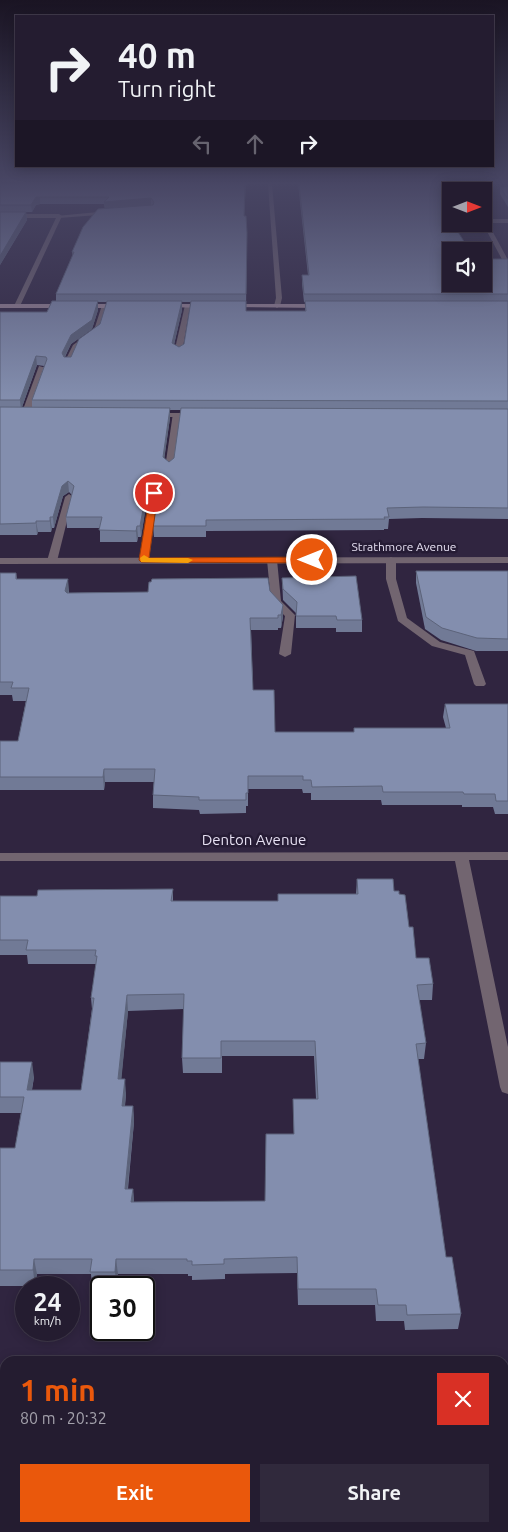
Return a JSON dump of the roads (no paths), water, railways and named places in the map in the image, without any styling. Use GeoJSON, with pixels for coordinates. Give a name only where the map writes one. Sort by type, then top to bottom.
{"type":"FeatureCollection","features":[{"type":"Feature","properties":{"kind":"main road"},"geometry":{"type":"LineString","coordinates":[[0,306],[131,306]]}},
{"type":"Feature","properties":{"kind":"main road"},"geometry":{"type":"LineString","coordinates":[[159,306],[214,306]]}},
{"type":"Feature","properties":{"kind":"main road"},"geometry":{"type":"LineString","coordinates":[[223,306],[330,306]]}},
{"type":"Feature","properties":{"kind":"street"},"geometry":{"type":"LineString","coordinates":[[17,306],[41,255]]}},
{"type":"Feature","properties":{"kind":"street"},"geometry":{"type":"LineString","coordinates":[[276,255],[279,300],[277,306]]}},
{"type":"Feature","properties":{"kind":"street"},"geometry":{"type":"LineString","coordinates":[[68,364],[75,346],[97,331],[104,306]]}},
{"type":"Feature","properties":{"kind":"street"},"geometry":{"type":"LineString","coordinates":[[178,353],[187,306]]}},
{"type":"Feature","properties":{"kind":"street"},"geometry":{"type":"LineString","coordinates":[[35,415],[21,415],[42,368]]}},
{"type":"Feature","properties":{"kind":"street"},"geometry":{"type":"LineString","coordinates":[[147,415],[205,415]]}},
{"type":"Feature","properties":{"kind":"street"},"geometry":{"type":"LineString","coordinates":[[169,468],[176,415]]}},
{"type":"Feature","properties":{"kind":"street"},"geometry":{"type":"LineString","coordinates":[[144,560],[154,493]]}},
{"type":"Feature","properties":{"kind":"street"},"geometry":{"type":"LineString","coordinates":[[52,560],[69,498]]}},
{"type":"Feature","properties":{"kind":"street"},"geometry":{"type":"LineString","coordinates":[[272,560],[276,602],[290,615],[285,654]]}},
{"type":"Feature","properties":{"kind":"street"},"geometry":{"type":"LineString","coordinates":[[391,560],[391,579],[402,619],[436,644],[470,653],[480,684]]}},
{"type":"Feature","properties":{"kind":"street","name":"Strathmore Avenue"},"geometry":{"type":"LineString","coordinates":[[0,561],[508,560]]}},
{"type":"Feature","properties":{"kind":"street"},"geometry":{"type":"LineString","coordinates":[[461,856],[508,1087]]}},
{"type":"Feature","properties":{"kind":"street","name":"Denton Avenue"},"geometry":{"type":"LineString","coordinates":[[0,857],[508,856]]}}]}
